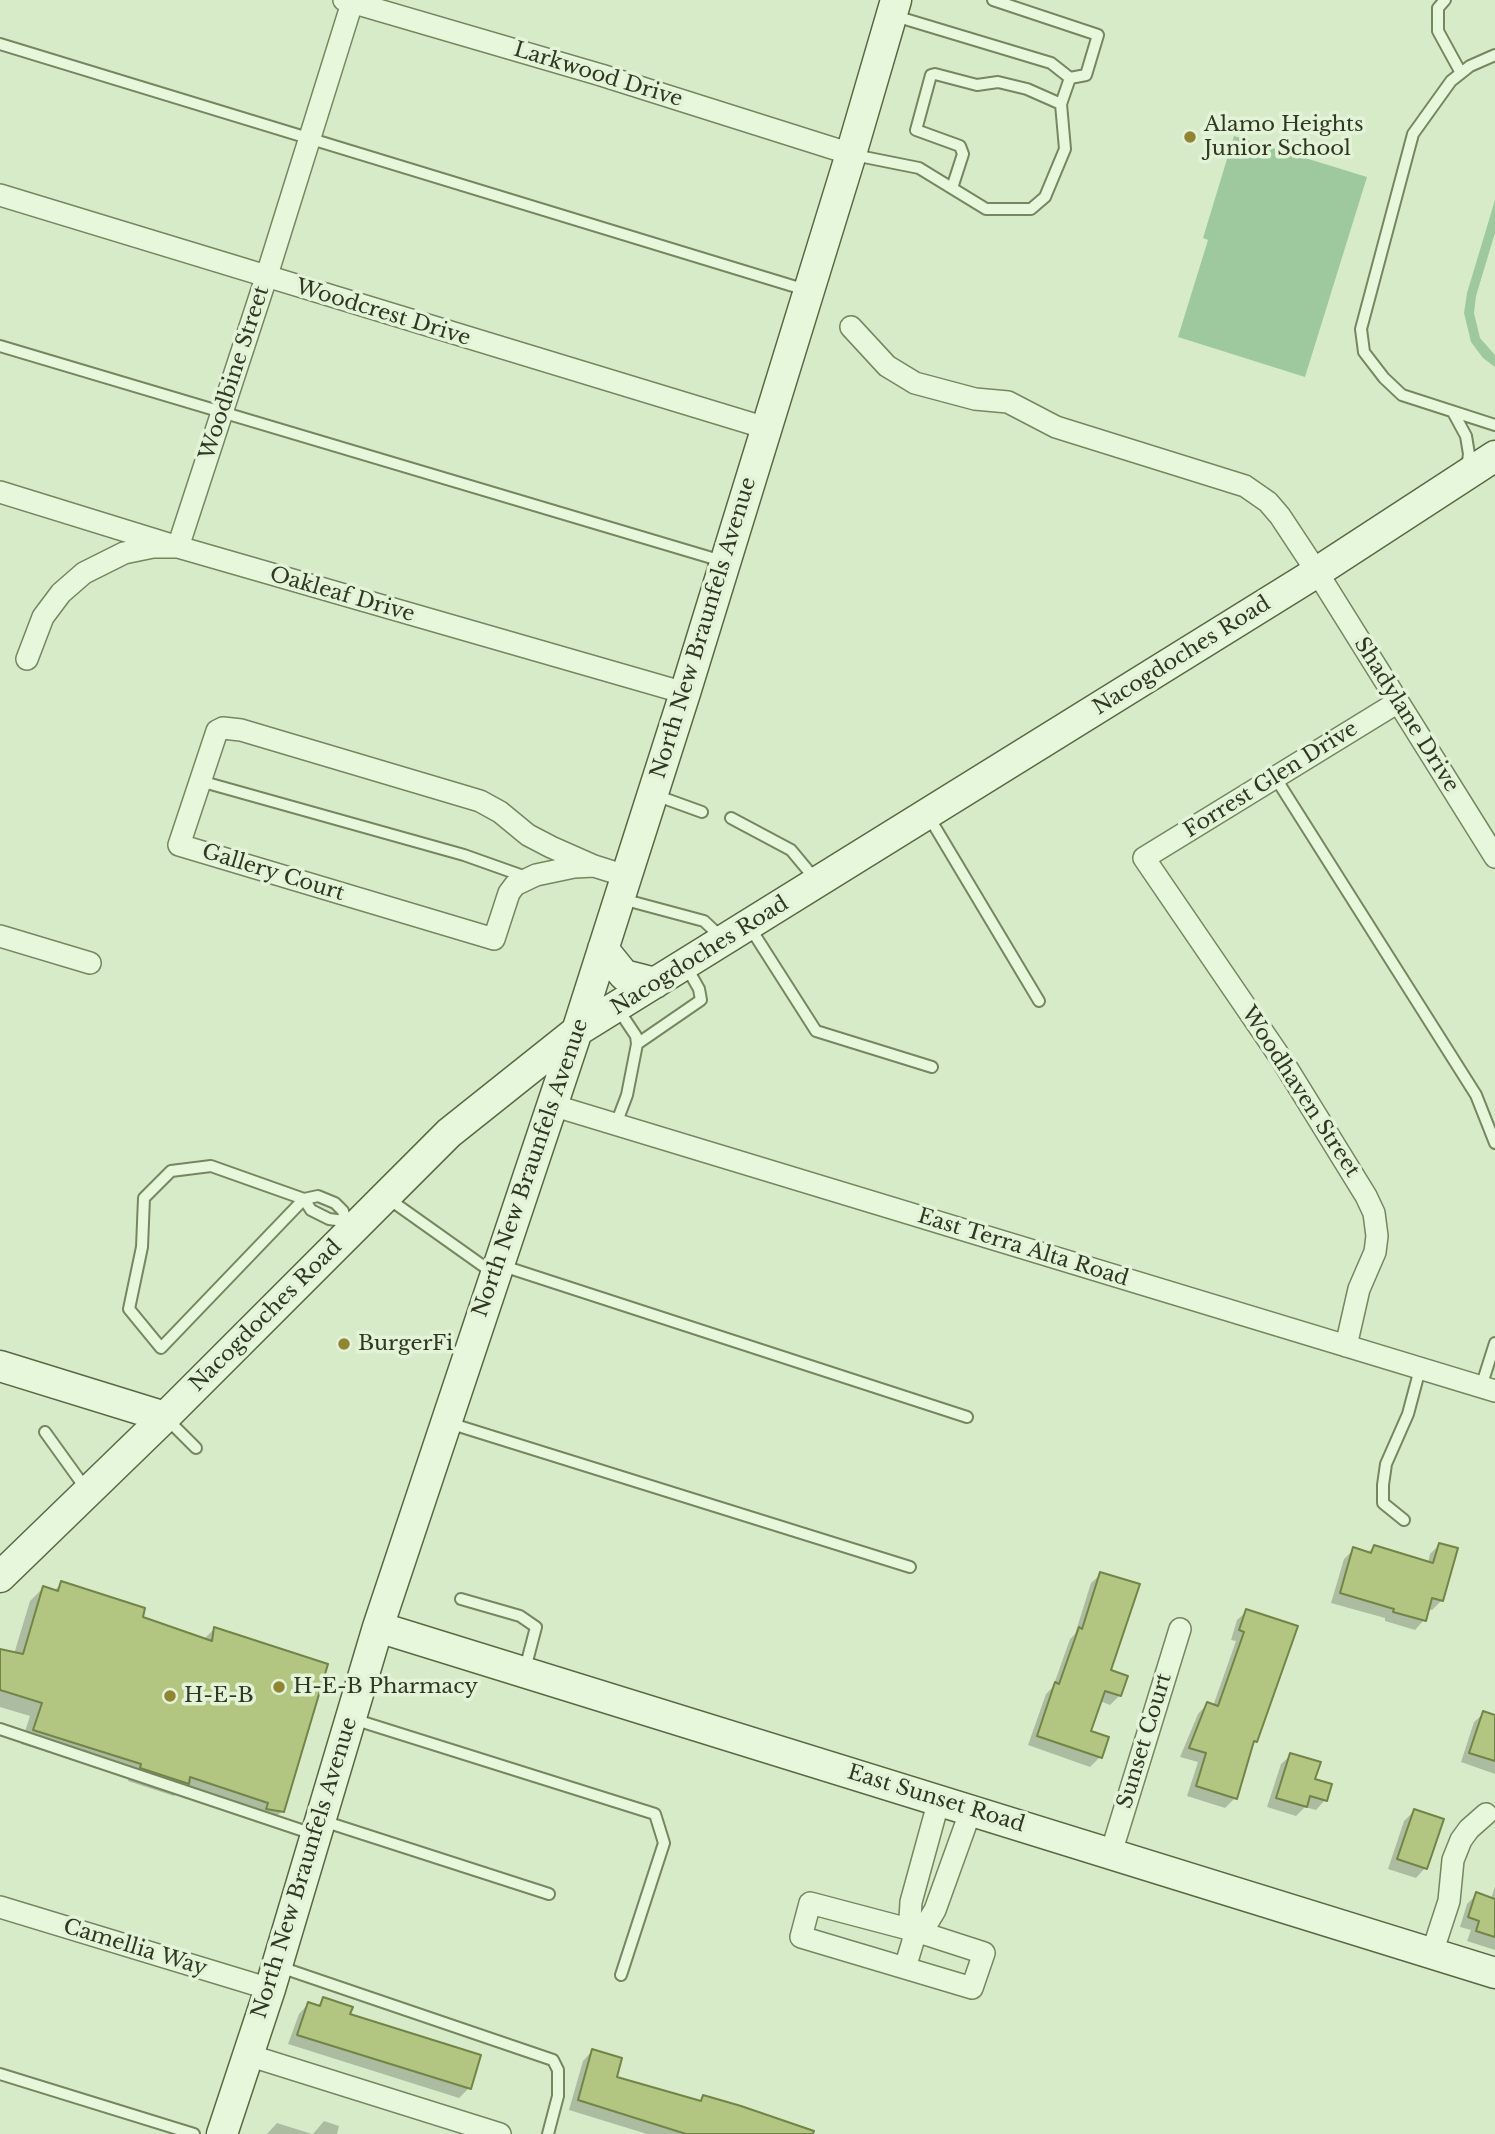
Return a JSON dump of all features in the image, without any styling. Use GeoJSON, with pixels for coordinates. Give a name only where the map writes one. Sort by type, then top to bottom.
{"type":"FeatureCollection","features":[{"type":"Feature","properties":{"kind":"street","name":"Woodbine Street"},"geometry":{"type":"LineString","coordinates":[[178,547],[310,138],[348,1]]}},
{"type":"Feature","properties":{"kind":"street","name":"Larkwood Drive"},"geometry":{"type":"LineString","coordinates":[[348,1],[601,75],[851,154]]}},
{"type":"Feature","properties":{"kind":"street","name":"North New Braunfels Avenue"},"geometry":{"type":"LineString","coordinates":[[222,2134],[274,1978],[378,1627],[577,1031],[685,693],[894,7]]}},
{"type":"Feature","properties":{"kind":"street","name":"Woodcrest Drive"},"geometry":{"type":"LineString","coordinates":[[0,195],[766,428]]}},
{"type":"Feature","properties":{"kind":"street","name":"Shadylane Drive"},"geometry":{"type":"LineString","coordinates":[[851,327],[887,366],[915,383],[975,399],[1008,402],[1056,427],[1245,486],[1268,502],[1317,572],[1495,857]]}},
{"type":"Feature","properties":{"kind":"street","name":"Nacogdoches Road"},"geometry":{"type":"LineString","coordinates":[[0,1577],[165,1417],[346,1227],[386,1197],[449,1133],[577,1031],[1317,572],[1495,456]]}},
{"type":"Feature","properties":{"kind":"street","name":"Oakleaf Drive"},"geometry":{"type":"LineString","coordinates":[[0,492],[178,547],[685,693]]}},
{"type":"Feature","properties":{"kind":"street"},"geometry":{"type":"LineString","coordinates":[[27,659],[43,617],[61,593],[83,573],[124,553],[153,547],[178,547]]}},
{"type":"Feature","properties":{"kind":"street","name":"Forrest Glen Drive"},"geometry":{"type":"LineString","coordinates":[[1144,858],[1398,702]]}},
{"type":"Feature","properties":{"kind":"street","name":"Gallery Court"},"geometry":{"type":"LineString","coordinates":[[594,866],[574,867],[528,878],[515,885],[509,893],[494,939],[179,845],[217,731],[223,728],[241,730],[480,801],[528,835],[594,866],[622,887]]}},
{"type":"Feature","properties":{"kind":"street","name":"Woodhaven Street"},"geometry":{"type":"LineString","coordinates":[[1144,858],[1282,1060],[1374,1213],[1377,1236],[1375,1252],[1359,1289],[1346,1346]]}},
{"type":"Feature","properties":{"kind":"street"},"geometry":{"type":"LineString","coordinates":[[0,936],[90,962]]}},
{"type":"Feature","properties":{"kind":"street"},"geometry":{"type":"LineString","coordinates":[[603,949],[624,975],[655,983]]}},
{"type":"Feature","properties":{"kind":"street","name":"East Terra Alta Road"},"geometry":{"type":"LineString","coordinates":[[552,1105],[1488,1389]]}},
{"type":"Feature","properties":{"kind":"street"},"geometry":{"type":"LineString","coordinates":[[0,1366],[165,1417]]}},
{"type":"Feature","properties":{"kind":"street","name":"East Sunset Road"},"geometry":{"type":"LineString","coordinates":[[378,1627],[1495,1973]]}},
{"type":"Feature","properties":{"kind":"street","name":"Sunset Court"},"geometry":{"type":"LineString","coordinates":[[1111,1853],[1180,1629]]}},
{"type":"Feature","properties":{"kind":"street"},"geometry":{"type":"LineString","coordinates":[[916,1931],[910,1919],[911,1902],[939,1800]]}},
{"type":"Feature","properties":{"kind":"street"},"geometry":{"type":"LineString","coordinates":[[905,1968],[916,1931],[926,1925],[935,1910],[971,1810]]}},
{"type":"Feature","properties":{"kind":"street"},"geometry":{"type":"LineString","coordinates":[[1432,1952],[1449,1901],[1453,1860],[1465,1834],[1486,1814]]}},
{"type":"Feature","properties":{"kind":"street"},"geometry":{"type":"LineString","coordinates":[[919,1874],[945,1883]]}},
{"type":"Feature","properties":{"kind":"street"},"geometry":{"type":"LineString","coordinates":[[810,1903],[853,1914],[984,1953],[972,1988],[801,1937],[810,1903]]}},
{"type":"Feature","properties":{"kind":"street","name":"Camellia Way"},"geometry":{"type":"LineString","coordinates":[[0,1907],[274,1978]]}},
{"type":"Feature","properties":{"kind":"street"},"geometry":{"type":"LineString","coordinates":[[843,1950],[853,1914]]}},
{"type":"Feature","properties":{"kind":"street"},"geometry":{"type":"LineString","coordinates":[[247,2055],[500,2134]]}},
{"type":"Feature","properties":{"kind":"lane"},"geometry":{"type":"LineString","coordinates":[[894,7],[1051,63],[1070,78],[1086,75],[1098,35],[1016,4],[993,0]]}},
{"type":"Feature","properties":{"kind":"lane"},"geometry":{"type":"LineString","coordinates":[[1445,0],[1438,8],[1437,31],[1461,73]]}},
{"type":"Feature","properties":{"kind":"lane"},"geometry":{"type":"LineString","coordinates":[[0,44],[809,291]]}},
{"type":"Feature","properties":{"kind":"lane"},"geometry":{"type":"LineString","coordinates":[[1495,55],[1470,66],[1451,81],[1413,134],[1361,329],[1364,352],[1384,378],[1402,395],[1495,425]]}},
{"type":"Feature","properties":{"kind":"lane"},"geometry":{"type":"LineString","coordinates":[[952,188],[963,154],[960,146],[916,130],[931,75],[977,85],[998,82],[1007,84],[1027,89],[1061,104]]}},
{"type":"Feature","properties":{"kind":"lane"},"geometry":{"type":"LineString","coordinates":[[851,154],[919,168],[986,209],[1031,209],[1045,197],[1065,149],[1061,104],[1070,78]]}},
{"type":"Feature","properties":{"kind":"lane"},"geometry":{"type":"LineString","coordinates":[[0,346],[725,562]]}},
{"type":"Feature","properties":{"kind":"lane"},"geometry":{"type":"LineString","coordinates":[[1453,412],[1466,436],[1469,454],[1466,474]]}},
{"type":"Feature","properties":{"kind":"lane"},"geometry":{"type":"LineString","coordinates":[[1275,777],[1476,1095],[1495,1143]]}},
{"type":"Feature","properties":{"kind":"lane"},"geometry":{"type":"LineString","coordinates":[[201,781],[464,855],[528,878]]}},
{"type":"Feature","properties":{"kind":"lane"},"geometry":{"type":"LineString","coordinates":[[652,794],[702,812]]}},
{"type":"Feature","properties":{"kind":"lane"},"geometry":{"type":"LineString","coordinates":[[927,814],[1039,1001]]}},
{"type":"Feature","properties":{"kind":"lane"},"geometry":{"type":"LineString","coordinates":[[731,818],[791,850],[818,882]]}},
{"type":"Feature","properties":{"kind":"lane"},"geometry":{"type":"LineString","coordinates":[[622,887],[736,933],[816,1031],[932,1067]]}},
{"type":"Feature","properties":{"kind":"lane"},"geometry":{"type":"LineString","coordinates":[[637,1044],[701,999],[699,989],[685,964]]}},
{"type":"Feature","properties":{"kind":"lane"},"geometry":{"type":"LineString","coordinates":[[616,1124],[627,1095],[637,1044],[636,1036],[617,1007]]}},
{"type":"Feature","properties":{"kind":"lane"},"geometry":{"type":"LineString","coordinates":[[304,1199],[161,1348],[129,1309],[142,1247],[145,1198],[170,1171],[211,1166],[304,1199],[318,1196],[335,1203],[343,1211],[346,1227]]}},
{"type":"Feature","properties":{"kind":"lane"},"geometry":{"type":"LineString","coordinates":[[386,1197],[497,1270],[967,1417]]}},
{"type":"Feature","properties":{"kind":"lane"},"geometry":{"type":"LineString","coordinates":[[304,1199],[311,1210],[346,1227]]}},
{"type":"Feature","properties":{"kind":"lane"},"geometry":{"type":"LineString","coordinates":[[1488,1389],[1495,1343]]}},
{"type":"Feature","properties":{"kind":"lane"},"geometry":{"type":"LineString","coordinates":[[1404,1520],[1383,1503],[1383,1485],[1386,1464],[1408,1414],[1420,1369]]}},
{"type":"Feature","properties":{"kind":"lane"},"geometry":{"type":"LineString","coordinates":[[165,1417],[196,1448]]}},
{"type":"Feature","properties":{"kind":"lane"},"geometry":{"type":"LineString","coordinates":[[446,1422],[911,1567]]}},
{"type":"Feature","properties":{"kind":"lane"},"geometry":{"type":"LineString","coordinates":[[45,1432],[88,1492]]}},
{"type":"Feature","properties":{"kind":"lane"},"geometry":{"type":"LineString","coordinates":[[461,1600],[520,1616],[537,1627],[524,1672]]}},
{"type":"Feature","properties":{"kind":"lane"},"geometry":{"type":"LineString","coordinates":[[350,1718],[655,1814],[664,1843],[621,1975]]}},
{"type":"Feature","properties":{"kind":"lane"},"geometry":{"type":"LineString","coordinates":[[0,1729],[318,1828],[549,1894]]}},
{"type":"Feature","properties":{"kind":"lane"},"geometry":{"type":"LineString","coordinates":[[274,1978],[553,2060],[558,2070],[558,2096],[548,2134]]}},
{"type":"Feature","properties":{"kind":"lane"},"geometry":{"type":"LineString","coordinates":[[0,2074],[194,2134]]}},
{"type":"Feature","properties":{"kind":"green space"},"geometry":{"type":"Polygon","coordinates":[[[1234,136],[1367,177],[1305,377],[1178,337],[1208,240],[1203,238],[1234,136]]]}},
{"type":"Feature","properties":{"kind":"green space"},"geometry":{"type":"Polygon","coordinates":[[[1495,200],[1495,233],[1476,296],[1474,313],[1480,338],[1495,355],[1495,367],[1483,358],[1471,342],[1464,313],[1467,293],[1495,200]]]}},
{"type":"Feature","properties":{"kind":"building"},"geometry":{"type":"Polygon","coordinates":[[[1439,1543],[1458,1548],[1443,1601],[1432,1598],[1426,1621],[1340,1593],[1353,1547],[1371,1553],[1374,1545],[1433,1563],[1439,1543]]]}},
{"type":"Feature","properties":{"kind":"building"},"geometry":{"type":"Polygon","coordinates":[[[1100,1572],[1140,1584],[1111,1670],[1128,1676],[1121,1696],[1105,1691],[1091,1731],[1109,1737],[1102,1758],[1037,1736],[1055,1682],[1059,1684],[1079,1627],[1082,1629],[1100,1572]]]}},
{"type":"Feature","properties":{"kind":"building","name":"H-E-B"},"geometry":{"type":"Polygon","coordinates":[[[61,1581],[145,1608],[143,1617],[212,1641],[214,1627],[328,1664],[284,1812],[266,1809],[268,1803],[190,1777],[189,1784],[140,1768],[141,1764],[33,1730],[42,1703],[0,1690],[0,1649],[23,1654],[43,1586],[58,1591],[61,1581]]]}},
{"type":"Feature","properties":{"kind":"building"},"geometry":{"type":"Polygon","coordinates":[[[1246,1609],[1298,1626],[1257,1742],[1254,1741],[1237,1799],[1196,1786],[1206,1753],[1189,1748],[1207,1702],[1218,1706],[1244,1632],[1239,1630],[1246,1609]]]}},
{"type":"Feature","properties":{"kind":"building"},"geometry":{"type":"Polygon","coordinates":[[[1483,1711],[1495,1715],[1495,1761],[1469,1753],[1483,1711]]]}},
{"type":"Feature","properties":{"kind":"building"},"geometry":{"type":"Polygon","coordinates":[[[1290,1753],[1321,1762],[1315,1779],[1332,1784],[1327,1801],[1310,1796],[1307,1807],[1276,1798],[1290,1753]]]}},
{"type":"Feature","properties":{"kind":"building"},"geometry":{"type":"Polygon","coordinates":[[[1414,1809],[1444,1819],[1427,1869],[1397,1859],[1414,1809]]]}},
{"type":"Feature","properties":{"kind":"building"},"geometry":{"type":"Polygon","coordinates":[[[1476,1892],[1495,1899],[1495,1937],[1476,1931],[1479,1921],[1468,1917],[1476,1892]]]}},
{"type":"Feature","properties":{"kind":"building"},"geometry":{"type":"Polygon","coordinates":[[[323,1997],[353,2007],[350,2014],[481,2055],[471,2089],[297,2035],[308,2002],[320,2006],[323,1997]]]}},
{"type":"Feature","properties":{"kind":"building"},"geometry":{"type":"Polygon","coordinates":[[[592,2049],[622,2058],[617,2077],[701,2101],[703,2095],[741,2106],[814,2131],[813,2134],[686,2134],[578,2100],[592,2049]]]}},
{"type":"Feature","properties":{"kind":"place","name":"Alamo Heights Junior School"},"geometry":{"type":"Point","coordinates":[1190,137]}},
{"type":"Feature","properties":{"kind":"place","name":"BurgerFi"},"geometry":{"type":"Point","coordinates":[344,1344]}},
{"type":"Feature","properties":{"kind":"place","name":"H-E-B Pharmacy"},"geometry":{"type":"Point","coordinates":[279,1687]}},
{"type":"Feature","properties":{"kind":"place","name":"H-E-B"},"geometry":{"type":"Point","coordinates":[170,1696]}}]}
